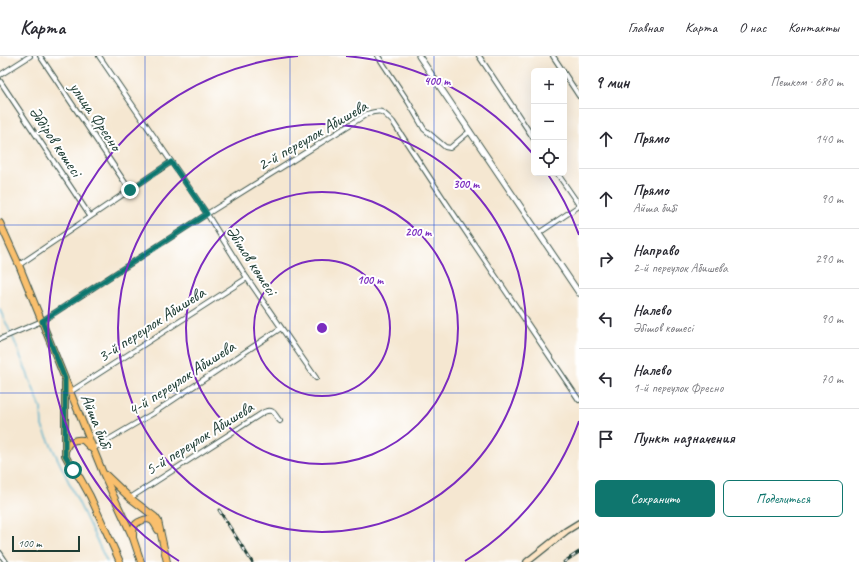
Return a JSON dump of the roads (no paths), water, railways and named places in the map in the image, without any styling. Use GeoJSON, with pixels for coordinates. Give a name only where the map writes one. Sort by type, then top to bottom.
{"type":"FeatureCollection","features":[{"type":"Feature","properties":{"kind":"main road","name":"Айша бибі"},"geometry":{"type":"LineString","coordinates":[[0,224],[19,265],[103,473],[133,538],[140,562]]}},
{"type":"Feature","properties":{"kind":"main road"},"geometry":{"type":"LineString","coordinates":[[65,379],[65,455],[90,496],[120,562]]}},
{"type":"Feature","properties":{"kind":"main road"},"geometry":{"type":"LineString","coordinates":[[65,455],[67,446],[78,439],[84,440],[94,451]]}},
{"type":"Feature","properties":{"kind":"main road"},"geometry":{"type":"LineString","coordinates":[[103,473],[158,521],[167,562]]}},
{"type":"Feature","properties":{"kind":"main road"},"geometry":{"type":"LineString","coordinates":[[133,538],[134,527],[137,523],[146,518],[155,524],[161,536]]}},
{"type":"Feature","properties":{"kind":"main road"},"geometry":{"type":"LineString","coordinates":[[527,562],[579,522]]}},
{"type":"Feature","properties":{"kind":"street"},"geometry":{"type":"LineString","coordinates":[[0,75],[30,56]]}},
{"type":"Feature","properties":{"kind":"street","name":"улица Фресно"},"geometry":{"type":"LineString","coordinates":[[40,56],[130,190]]}},
{"type":"Feature","properties":{"kind":"street","name":"Әбішов көшесі"},"geometry":{"type":"LineString","coordinates":[[99,56],[207,214],[247,278],[316,378]]}},
{"type":"Feature","properties":{"kind":"street"},"geometry":{"type":"LineString","coordinates":[[378,56],[424,129],[445,147],[450,148],[470,131]]}},
{"type":"Feature","properties":{"kind":"street"},"geometry":{"type":"LineString","coordinates":[[419,56],[579,293]]}},
{"type":"Feature","properties":{"kind":"street"},"geometry":{"type":"LineString","coordinates":[[479,56],[531,134]]}},
{"type":"Feature","properties":{"kind":"street"},"geometry":{"type":"LineString","coordinates":[[553,56],[560,68]]}},
{"type":"Feature","properties":{"kind":"street"},"geometry":{"type":"LineString","coordinates":[[567,78],[579,96]]}},
{"type":"Feature","properties":{"kind":"street","name":"Әбдіров көшесі"},"geometry":{"type":"LineString","coordinates":[[0,81],[90,216]]}},
{"type":"Feature","properties":{"kind":"street","name":"2-й переулок Абишева"},"geometry":{"type":"LineString","coordinates":[[2,338],[42,321],[207,214],[366,114],[376,111],[382,112],[393,122],[579,400]]}},
{"type":"Feature","properties":{"kind":"street"},"geometry":{"type":"LineString","coordinates":[[19,265],[171,162]]}},
{"type":"Feature","properties":{"kind":"street"},"geometry":{"type":"LineString","coordinates":[[539,233],[579,205],[559,176]]}},
{"type":"Feature","properties":{"kind":"street","name":"3-й переулок Абишева"},"geometry":{"type":"LineString","coordinates":[[70,392],[247,278]]}},
{"type":"Feature","properties":{"kind":"street","name":"4-й переулок Абишева"},"geometry":{"type":"LineString","coordinates":[[94,451],[281,328]]}},
{"type":"Feature","properties":{"kind":"street","name":"5-й переулок Абишева"},"geometry":{"type":"LineString","coordinates":[[130,498],[264,412],[269,410],[273,412],[280,421]]}},
{"type":"Feature","properties":{"kind":"street"},"geometry":{"type":"LineString","coordinates":[[0,553],[6,562]]}},
{"type":"Feature","properties":{"kind":"waterway"},"geometry":{"type":"LineString","coordinates":[[0,310],[14,340],[41,408],[42,426],[107,562]]}},
{"type":"Feature","properties":{"kind":"railway"},"geometry":{"type":"LineString","coordinates":[[219,510],[252,562]]}},
{"type":"Feature","properties":{"kind":"railway"},"geometry":{"type":"LineString","coordinates":[[564,562],[579,552]]}}]}
